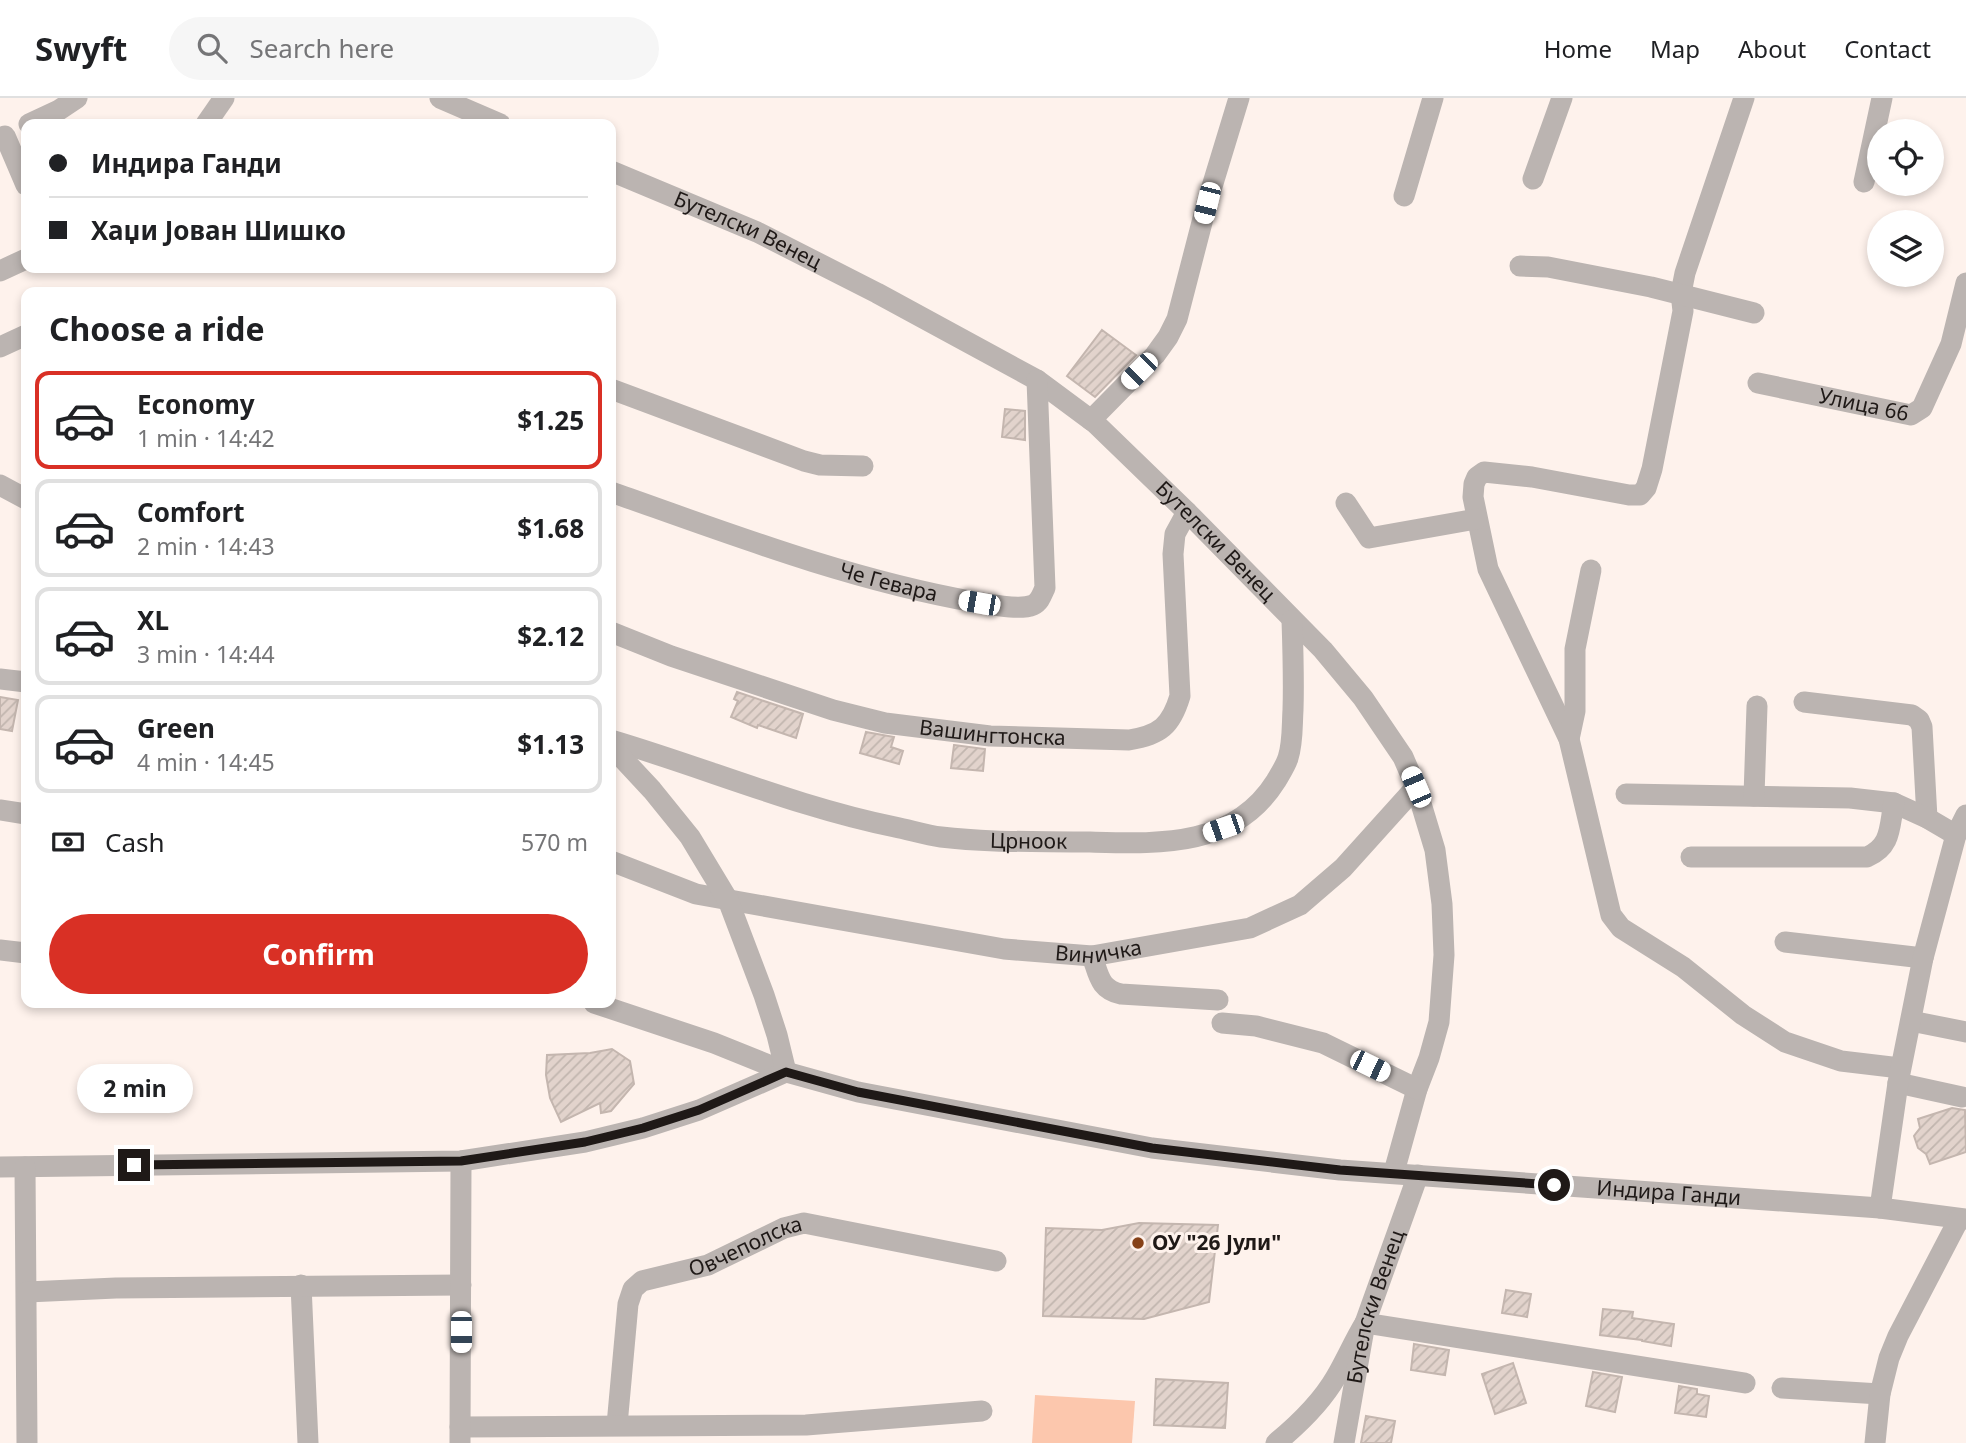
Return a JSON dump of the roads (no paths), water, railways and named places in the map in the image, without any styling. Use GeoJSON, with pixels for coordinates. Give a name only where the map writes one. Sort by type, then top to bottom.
{"type":"FeatureCollection","features":[{"type":"Feature","properties":{"kind":"street"},"geometry":{"type":"LineString","coordinates":[[40,119],[77,98]]}},
{"type":"Feature","properties":{"kind":"street"},"geometry":{"type":"LineString","coordinates":[[209,119],[224,98]]}},
{"type":"Feature","properties":{"kind":"street"},"geometry":{"type":"LineString","coordinates":[[440,98],[488,119]]}},
{"type":"Feature","properties":{"kind":"street"},"geometry":{"type":"LineString","coordinates":[[1091,420],[1155,355],[1177,318],[1207,203],[1239,98]]}},
{"type":"Feature","properties":{"kind":"street"},"geometry":{"type":"LineString","coordinates":[[1404,196],[1433,98]]}},
{"type":"Feature","properties":{"kind":"street"},"geometry":{"type":"LineString","coordinates":[[1533,179],[1562,98]]}},
{"type":"Feature","properties":{"kind":"street"},"geometry":{"type":"LineString","coordinates":[[1744,98],[1685,273],[1681,293],[1683,311],[1646,488],[1640,495],[1629,495],[1532,477],[1484,472],[1477,477],[1474,484],[1476,519],[1488,569],[1569,739],[1611,915],[1621,928],[1683,967],[1743,1015],[1785,1042],[1841,1061],[1899,1075],[1962,1097]]}},
{"type":"Feature","properties":{"kind":"street"},"geometry":{"type":"LineString","coordinates":[[1864,182],[1882,98]]}},
{"type":"Feature","properties":{"kind":"street"},"geometry":{"type":"LineString","coordinates":[[21,128],[2,137],[21,176]]}},
{"type":"Feature","properties":{"kind":"street","name":"Бутелски Венец"},"geometry":{"type":"LineString","coordinates":[[616,173],[757,232],[877,293],[1037,380],[1091,420],[1187,512],[1324,650],[1363,698],[1403,757],[1416,787],[1435,850],[1443,904],[1444,955],[1439,1022],[1394,1172]]}},
{"type":"Feature","properties":{"kind":"street"},"geometry":{"type":"LineString","coordinates":[[0,271],[21,261]]}},
{"type":"Feature","properties":{"kind":"street"},"geometry":{"type":"LineString","coordinates":[[1520,266],[1548,267],[1681,293],[1754,313]]}},
{"type":"Feature","properties":{"kind":"street","name":"Улица 66"},"geometry":{"type":"LineString","coordinates":[[1758,383],[1911,415],[1922,408],[1951,344],[1966,283]]}},
{"type":"Feature","properties":{"kind":"street"},"geometry":{"type":"LineString","coordinates":[[0,347],[21,337]]}},
{"type":"Feature","properties":{"kind":"street","name":"Че Гевара"},"geometry":{"type":"LineString","coordinates":[[616,494],[807,560],[926,593],[1006,607],[1033,605],[1041,598],[1045,588],[1037,380]]}},
{"type":"Feature","properties":{"kind":"street"},"geometry":{"type":"LineString","coordinates":[[616,391],[804,461],[863,466]]}},
{"type":"Feature","properties":{"kind":"street"},"geometry":{"type":"LineString","coordinates":[[0,485],[21,496]]}},
{"type":"Feature","properties":{"kind":"street"},"geometry":{"type":"LineString","coordinates":[[1346,503],[1369,538],[1476,519]]}},
{"type":"Feature","properties":{"kind":"street","name":"Вашингтонска"},"geometry":{"type":"LineString","coordinates":[[616,634],[671,656],[833,710],[886,723],[990,736],[1103,740],[1142,738],[1156,734],[1167,724],[1175,712],[1180,696],[1173,554],[1174,534],[1187,512]]}},
{"type":"Feature","properties":{"kind":"street"},"geometry":{"type":"LineString","coordinates":[[1569,739],[1575,711],[1575,649],[1591,570]]}},
{"type":"Feature","properties":{"kind":"street","name":"Црноок"},"geometry":{"type":"LineString","coordinates":[[616,741],[818,808],[940,837],[1154,844],[1183,840],[1223,828],[1254,808],[1275,782],[1288,757],[1294,687],[1292,620]]}},
{"type":"Feature","properties":{"kind":"street"},"geometry":{"type":"LineString","coordinates":[[0,679],[21,681]]}},
{"type":"Feature","properties":{"kind":"street"},"geometry":{"type":"LineString","coordinates":[[1804,702],[1912,715],[1919,720],[1922,727],[1927,818]]}},
{"type":"Feature","properties":{"kind":"street"},"geometry":{"type":"LineString","coordinates":[[1754,796],[1757,706]]}},
{"type":"Feature","properties":{"kind":"street"},"geometry":{"type":"LineString","coordinates":[[0,1167],[461,1161],[585,1142],[643,1128],[699,1110],[786,1072],[764,995],[728,900],[690,837],[616,751]]}},
{"type":"Feature","properties":{"kind":"street","name":"Виничка"},"geometry":{"type":"LineString","coordinates":[[616,863],[696,894],[1004,949],[1092,956],[1250,928],[1300,905],[1343,868],[1416,787]]}},
{"type":"Feature","properties":{"kind":"street"},"geometry":{"type":"LineString","coordinates":[[1626,794],[1850,798],[1894,803],[1956,835]]}},
{"type":"Feature","properties":{"kind":"street"},"geometry":{"type":"LineString","coordinates":[[1691,857],[1867,857],[1880,851],[1886,840],[1894,803]]}},
{"type":"Feature","properties":{"kind":"street"},"geometry":{"type":"LineString","coordinates":[[0,810],[21,813]]}},
{"type":"Feature","properties":{"kind":"street"},"geometry":{"type":"LineString","coordinates":[[1880,1208],[1899,1075],[1923,958],[1956,835],[1966,815]]}},
{"type":"Feature","properties":{"kind":"street"},"geometry":{"type":"LineString","coordinates":[[1785,942],[1923,958]]}},
{"type":"Feature","properties":{"kind":"street"},"geometry":{"type":"LineString","coordinates":[[0,950],[21,952]]}},
{"type":"Feature","properties":{"kind":"street"},"geometry":{"type":"LineString","coordinates":[[1092,956],[1101,983],[1110,991],[1218,1000]]}},
{"type":"Feature","properties":{"kind":"street","name":"Индира Ганди"},"geometry":{"type":"LineString","coordinates":[[609,1008],[713,1043],[786,1072],[858,1092],[1152,1148],[1340,1170],[1880,1208],[1962,1219]]}},
{"type":"Feature","properties":{"kind":"street"},"geometry":{"type":"LineString","coordinates":[[1911,1021],[1966,1032]]}},
{"type":"Feature","properties":{"kind":"street"},"geometry":{"type":"LineString","coordinates":[[1222,1023],[1256,1026],[1323,1043],[1417,1089]]}},
{"type":"Feature","properties":{"kind":"street"},"geometry":{"type":"LineString","coordinates":[[461,1161],[460,1435],[617,1425],[806,1425],[982,1411]]}},
{"type":"Feature","properties":{"kind":"street"},"geometry":{"type":"LineString","coordinates":[[25,1167],[27,1443]]}},
{"type":"Feature","properties":{"kind":"street","name":"Бутелски Венец"},"geometry":{"type":"LineString","coordinates":[[1344,1443],[1365,1323],[1418,1175]]}},
{"type":"Feature","properties":{"kind":"street"},"geometry":{"type":"LineString","coordinates":[[1875,1443],[1880,1394],[1889,1358],[1898,1336],[1962,1219]]}},
{"type":"Feature","properties":{"kind":"street","name":"Овчеполска"},"geometry":{"type":"LineString","coordinates":[[617,1425],[628,1304],[633,1289],[642,1281],[708,1265],[784,1228],[804,1223],[996,1261]]}},
{"type":"Feature","properties":{"kind":"street"},"geometry":{"type":"LineString","coordinates":[[27,1292],[300,1285],[461,1285]]}},
{"type":"Feature","properties":{"kind":"street"},"geometry":{"type":"LineString","coordinates":[[300,1285],[309,1443]]}},
{"type":"Feature","properties":{"kind":"street"},"geometry":{"type":"LineString","coordinates":[[1276,1443],[1317,1405],[1336,1377],[1365,1323],[1745,1383]]}},
{"type":"Feature","properties":{"kind":"street"},"geometry":{"type":"LineString","coordinates":[[1782,1388],[1880,1394]]}},
{"type":"Feature","properties":{"kind":"place","name":"ОУ \"26 Јули\""},"geometry":{"type":"Point","coordinates":[1138,1243]}}]}
